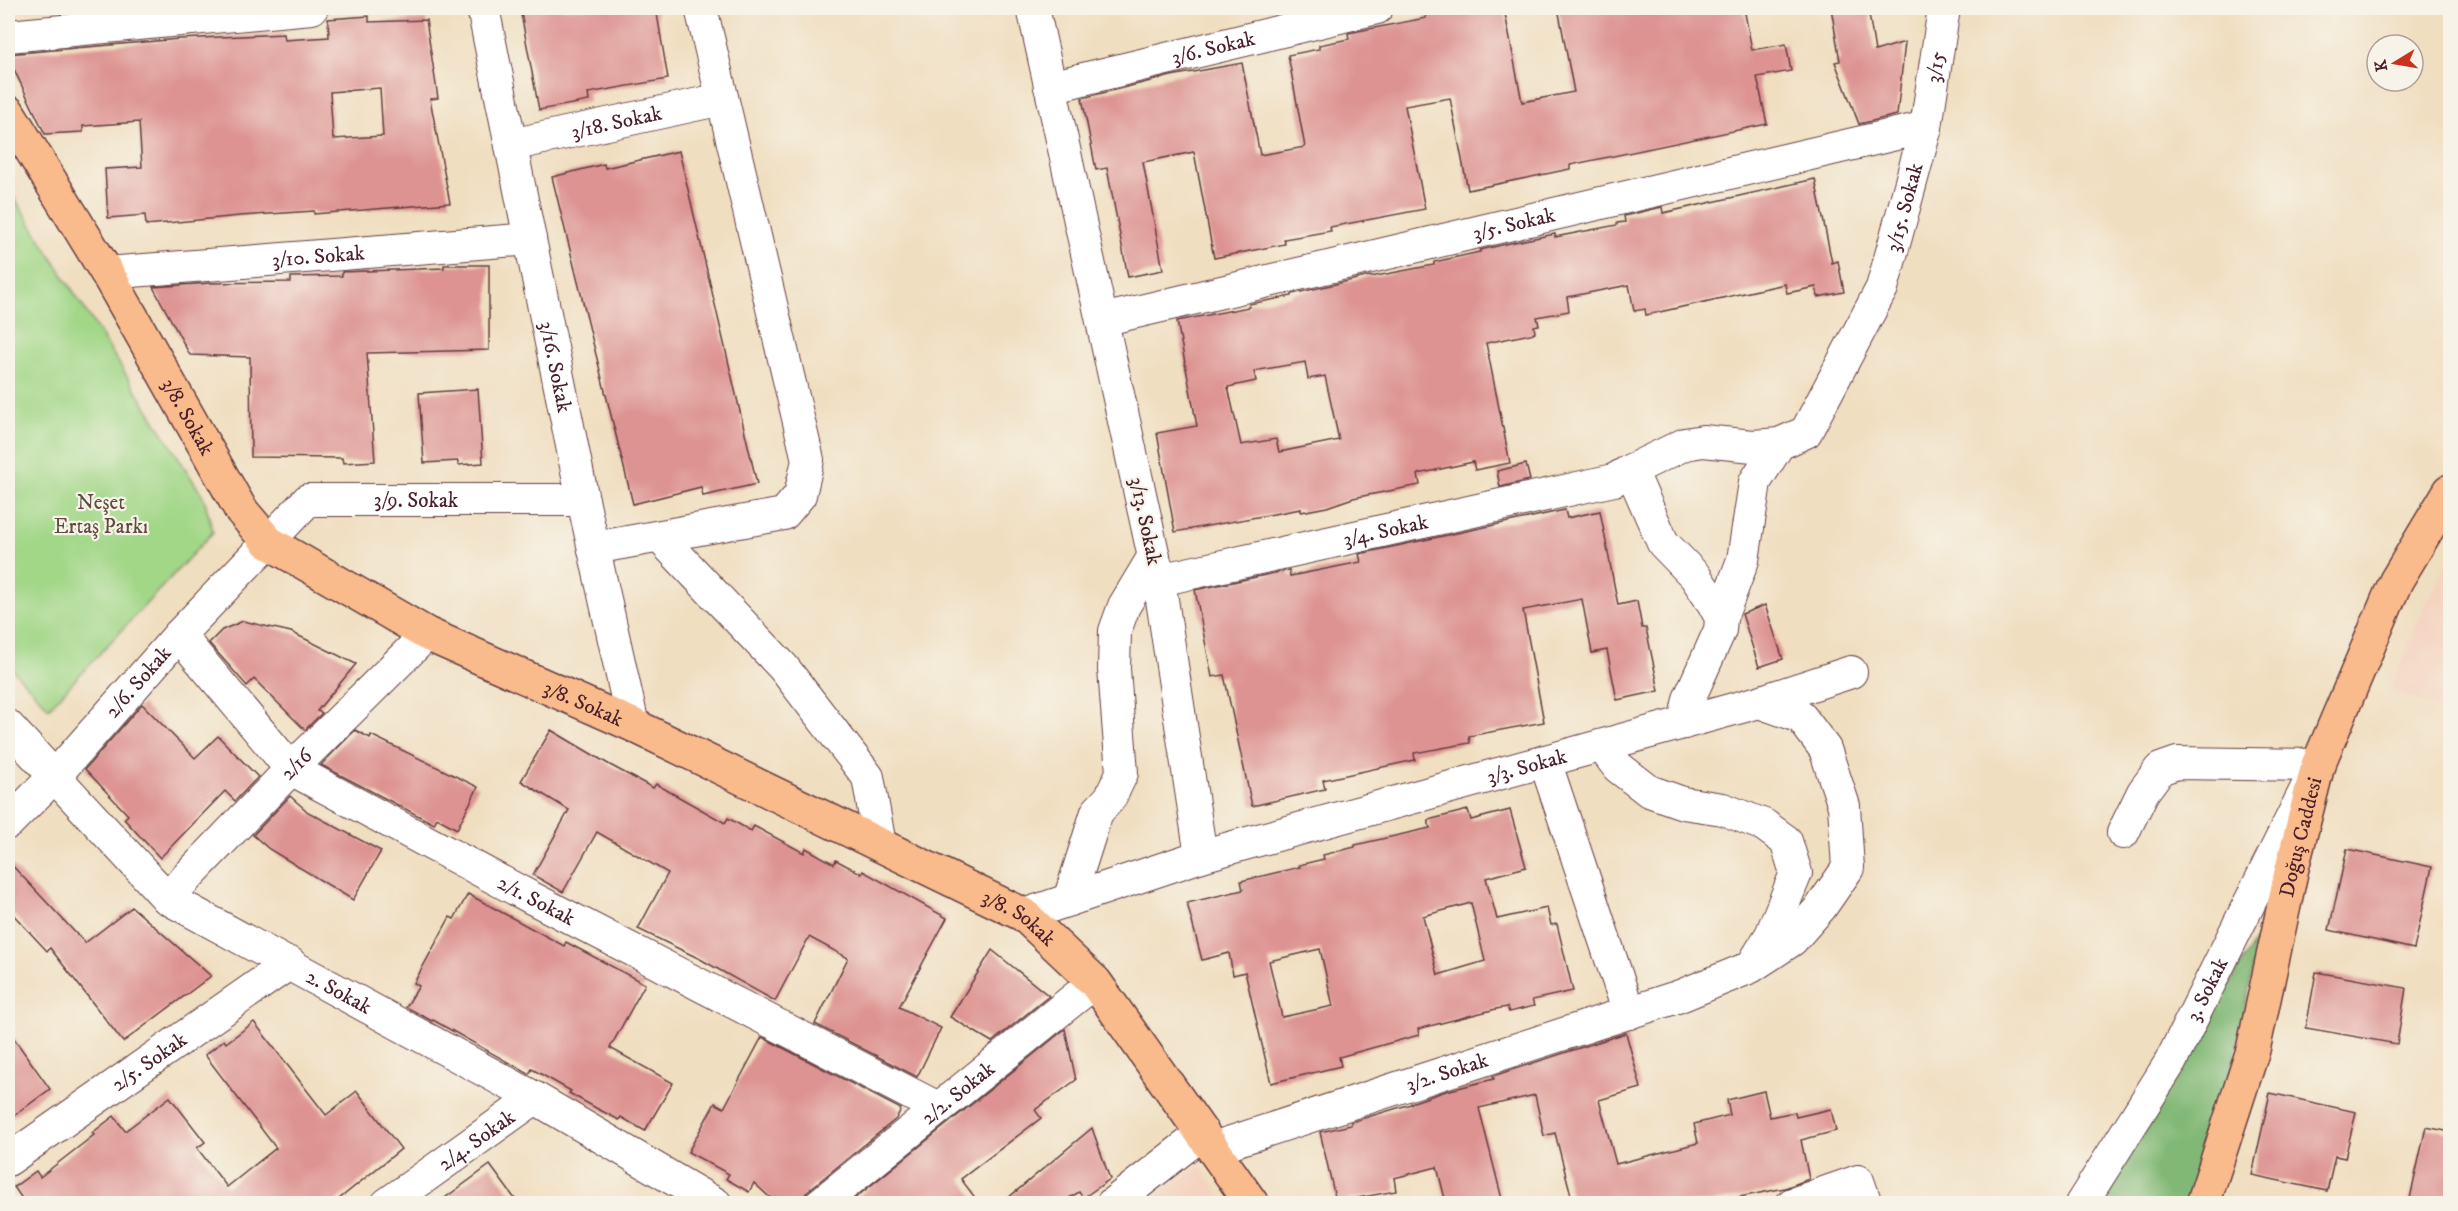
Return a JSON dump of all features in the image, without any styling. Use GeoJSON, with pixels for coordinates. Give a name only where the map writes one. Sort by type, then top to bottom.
{"type":"FeatureCollection","features":[{"type":"Feature","properties":{"kind":"main road","name":"3/8. Sokak"},"geometry":{"type":"LineString","coordinates":[[8,112],[107,273],[241,510],[268,542],[428,634],[633,725],[1024,915],[1095,982],[1252,1203]]}},
{"type":"Feature","properties":{"kind":"main road","name":"Doğuş Caddesi"},"geometry":{"type":"LineString","coordinates":[[2203,1203],[2253,1050],[2292,868],[2318,765],[2396,581],[2451,491]]}},
{"type":"Feature","properties":{"kind":"street"},"geometry":{"type":"LineString","coordinates":[[8,36],[312,8]]}},
{"type":"Feature","properties":{"kind":"street","name":"3/16. Sokak"},"geometry":{"type":"LineString","coordinates":[[483,8],[583,500],[633,725]]}},
{"type":"Feature","properties":{"kind":"street"},"geometry":{"type":"LineString","coordinates":[[594,548],[783,514],[800,495],[808,460],[701,8]]}},
{"type":"Feature","properties":{"kind":"street","name":"3/13. Sokak"},"geometry":{"type":"LineString","coordinates":[[1033,8],[1156,568],[1201,856]]}},
{"type":"Feature","properties":{"kind":"street","name":"3/6. Sokak"},"geometry":{"type":"LineString","coordinates":[[1050,87],[1377,8]]}},
{"type":"Feature","properties":{"kind":"street","name":"3/15"},"geometry":{"type":"LineString","coordinates":[[1926,127],[1944,8]]}},
{"type":"Feature","properties":{"kind":"street","name":"3/18. Sokak"},"geometry":{"type":"LineString","coordinates":[[511,145],[722,99]]}},
{"type":"Feature","properties":{"kind":"street","name":"3/15. Sokak"},"geometry":{"type":"LineString","coordinates":[[1779,444],[1806,432],[1882,288],[1926,127]]}},
{"type":"Feature","properties":{"kind":"street","name":"3/5. Sokak"},"geometry":{"type":"LineString","coordinates":[[1102,320],[1926,127]]}},
{"type":"Feature","properties":{"kind":"street","name":"3/10. Sokak"},"geometry":{"type":"LineString","coordinates":[[107,273],[530,239]]}},
{"type":"Feature","properties":{"kind":"street","name":"3/4. Sokak"},"geometry":{"type":"LineString","coordinates":[[1156,568],[1622,475],[1685,444],[1703,441],[1753,446],[1779,444]]}},
{"type":"Feature","properties":{"kind":"street"},"geometry":{"type":"LineString","coordinates":[[1684,723],[1689,699],[1720,630],[1721,618],[1743,560],[1755,482],[1779,444]]}},
{"type":"Feature","properties":{"kind":"street"},"geometry":{"type":"LineString","coordinates":[[1622,475],[1663,543],[1695,576],[1721,618]]}},
{"type":"Feature","properties":{"kind":"street","name":"3/9. Sokak"},"geometry":{"type":"LineString","coordinates":[[268,542],[308,500],[583,500]]}},
{"type":"Feature","properties":{"kind":"street"},"geometry":{"type":"LineString","coordinates":[[660,537],[783,667],[868,777],[880,845]]}},
{"type":"Feature","properties":{"kind":"street","name":"2/6. Sokak"},"geometry":{"type":"LineString","coordinates":[[8,823],[54,777],[179,635],[268,542]]}},
{"type":"Feature","properties":{"kind":"street"},"geometry":{"type":"LineString","coordinates":[[1069,900],[1097,812],[1110,798],[1122,773],[1114,669],[1115,631],[1124,606],[1156,568]]}},
{"type":"Feature","properties":{"kind":"street","name":"2/16"},"geometry":{"type":"LineString","coordinates":[[167,898],[291,769],[428,634]]}},
{"type":"Feature","properties":{"kind":"street","name":"2/1. Sokak"},"geometry":{"type":"LineString","coordinates":[[179,635],[291,769],[530,897],[938,1108]]}},
{"type":"Feature","properties":{"kind":"street","name":"3/3. Sokak"},"geometry":{"type":"LineString","coordinates":[[1201,856],[1759,702],[1851,672]]}},
{"type":"Feature","properties":{"kind":"street","name":"3/2. Sokak"},"geometry":{"type":"LineString","coordinates":[[1112,1203],[1208,1141],[1680,996],[1751,967],[1792,940],[1821,907],[1848,868],[1844,806],[1825,749],[1801,717],[1759,702]]}},
{"type":"Feature","properties":{"kind":"street","name":"2. Sokak"},"geometry":{"type":"LineString","coordinates":[[8,726],[167,898],[535,1098],[716,1203]]}},
{"type":"Feature","properties":{"kind":"street"},"geometry":{"type":"LineString","coordinates":[[1602,746],[1617,767],[1648,791],[1683,803],[1723,808],[1764,825],[1786,841],[1796,873],[1771,935],[1751,967]]}},
{"type":"Feature","properties":{"kind":"street"},"geometry":{"type":"LineString","coordinates":[[1545,761],[1629,1013]]}},
{"type":"Feature","properties":{"kind":"street"},"geometry":{"type":"LineString","coordinates":[[2123,833],[2149,784],[2160,770],[2176,763],[2318,765]]}},
{"type":"Feature","properties":{"kind":"street","name":"3. Sokak"},"geometry":{"type":"LineString","coordinates":[[2081,1203],[2170,1063],[2318,765]]}},
{"type":"Feature","properties":{"kind":"street"},"geometry":{"type":"LineString","coordinates":[[1024,915],[1201,856]]}},
{"type":"Feature","properties":{"kind":"street","name":"2/5. Sokak"},"geometry":{"type":"LineString","coordinates":[[8,1160],[290,963]]}},
{"type":"Feature","properties":{"kind":"street","name":"2/2. Sokak"},"geometry":{"type":"LineString","coordinates":[[820,1203],[1095,982]]}},
{"type":"Feature","properties":{"kind":"street","name":"2/4. Sokak"},"geometry":{"type":"LineString","coordinates":[[387,1203],[535,1098]]}},
{"type":"Feature","properties":{"kind":"street"},"geometry":{"type":"LineString","coordinates":[[1792,1203],[1862,1192]]}},
{"type":"Feature","properties":{"kind":"shaded area"},"geometry":{"type":"Polygon","coordinates":[[[2450,557],[2450,713],[2390,690],[2425,605],[2450,557]]]}},
{"type":"Feature","properties":{"kind":"shaded area"},"geometry":{"type":"Polygon","coordinates":[[[1200,1166],[1226,1203],[1148,1203],[1200,1166]]]}},
{"type":"Feature","properties":{"kind":"green space","name":"Neşet Ertaş Parkı"},"geometry":{"type":"Polygon","coordinates":[[[8,188],[204,498],[213,532],[49,708],[8,665],[8,188]]]}},
{"type":"Feature","properties":{"kind":"green space"},"geometry":{"type":"Polygon","coordinates":[[[2261,930],[2226,1100],[2192,1203],[2101,1204],[2261,930]]]}},
{"type":"Feature","properties":{"kind":"building"},"geometry":{"type":"Polygon","coordinates":[[[520,8],[656,8],[668,79],[588,93],[589,101],[539,110],[520,8]]]}},
{"type":"Feature","properties":{"kind":"building"},"geometry":{"type":"Polygon","coordinates":[[[1446,8],[1504,8],[1522,102],[1574,92],[1558,8],[1744,8],[1752,50],[1786,44],[1791,71],[1757,77],[1767,124],[1570,165],[1570,169],[1468,190],[1450,98],[1405,106],[1425,209],[1330,227],[1331,231],[1284,239],[1285,244],[1214,258],[1194,152],[1143,162],[1163,270],[1128,277],[1107,168],[1096,170],[1082,98],[1171,76],[1242,63],[1260,155],[1305,147],[1288,55],[1319,49],[1319,45],[1349,39],[1348,33],[1426,18],[1425,11],[1446,8]]]}},
{"type":"Feature","properties":{"kind":"building"},"geometry":{"type":"Polygon","coordinates":[[[1831,8],[1868,8],[1875,51],[1905,42],[1897,115],[1859,124],[1835,62],[1840,61],[1831,8]]]}},
{"type":"Feature","properties":{"kind":"building"},"geometry":{"type":"Polygon","coordinates":[[[369,16],[369,22],[426,20],[438,98],[430,99],[450,203],[314,214],[314,211],[240,216],[146,225],[145,215],[108,218],[105,169],[142,167],[139,122],[83,126],[83,132],[45,134],[8,57],[8,54],[179,39],[284,34],[285,40],[329,37],[328,19],[369,16]],[[380,88],[330,92],[333,139],[383,136],[380,88]]]}},
{"type":"Feature","properties":{"kind":"building"},"geometry":{"type":"Polygon","coordinates":[[[679,151],[757,484],[703,496],[701,487],[633,504],[552,177],[604,164],[605,168],[679,151]]]}},
{"type":"Feature","properties":{"kind":"building"},"geometry":{"type":"Polygon","coordinates":[[[1815,179],[1832,263],[1838,261],[1844,292],[1818,297],[1816,287],[1787,293],[1785,284],[1646,315],[1645,309],[1634,311],[1629,285],[1567,297],[1569,311],[1537,317],[1539,325],[1534,326],[1535,333],[1486,343],[1510,463],[1475,470],[1473,462],[1418,474],[1420,485],[1353,498],[1327,507],[1301,512],[1301,509],[1175,532],[1157,433],[1197,426],[1177,321],[1249,307],[1249,304],[1292,296],[1292,294],[1370,276],[1434,265],[1434,262],[1515,242],[1617,225],[1617,223],[1625,222],[1624,216],[1662,207],[1663,213],[1815,179]],[[1305,362],[1254,371],[1256,381],[1228,387],[1241,445],[1276,439],[1279,452],[1339,440],[1325,376],[1308,379],[1305,362]]]}},
{"type":"Feature","properties":{"kind":"building"},"geometry":{"type":"Polygon","coordinates":[[[444,265],[489,265],[489,350],[367,353],[375,461],[343,463],[342,458],[251,457],[250,357],[190,355],[153,287],[211,283],[291,282],[291,277],[342,276],[342,272],[444,268],[444,265]]]}},
{"type":"Feature","properties":{"kind":"building"},"geometry":{"type":"Polygon","coordinates":[[[478,389],[483,463],[458,465],[458,461],[424,463],[419,393],[478,389]]]}},
{"type":"Feature","properties":{"kind":"building"},"geometry":{"type":"Polygon","coordinates":[[[1526,464],[1530,480],[1500,487],[1497,471],[1526,464]]]}},
{"type":"Feature","properties":{"kind":"building"},"geometry":{"type":"Polygon","coordinates":[[[1565,510],[1567,518],[1600,511],[1618,605],[1637,601],[1642,628],[1646,628],[1659,691],[1617,700],[1607,650],[1592,653],[1582,599],[1523,610],[1544,722],[1469,736],[1470,743],[1414,753],[1415,760],[1323,780],[1325,789],[1252,806],[1224,675],[1212,677],[1195,590],[1289,570],[1290,576],[1361,562],[1359,554],[1565,510]]]}},
{"type":"Feature","properties":{"kind":"building"},"geometry":{"type":"Polygon","coordinates":[[[1765,605],[1783,659],[1759,667],[1742,614],[1765,605]]]}},
{"type":"Feature","properties":{"kind":"building"},"geometry":{"type":"Polygon","coordinates":[[[243,621],[291,632],[356,664],[317,711],[322,713],[305,730],[254,679],[247,686],[209,643],[222,630],[243,621]]]}},
{"type":"Feature","properties":{"kind":"building"},"geometry":{"type":"Polygon","coordinates":[[[142,704],[195,758],[218,736],[258,777],[235,801],[225,791],[160,858],[124,819],[128,815],[85,769],[142,704]]]}},
{"type":"Feature","properties":{"kind":"building"},"geometry":{"type":"Polygon","coordinates":[[[355,730],[370,738],[371,735],[478,787],[457,829],[437,818],[434,824],[321,765],[355,730]]]}},
{"type":"Feature","properties":{"kind":"building"},"geometry":{"type":"Polygon","coordinates":[[[551,730],[653,788],[656,784],[725,823],[728,818],[751,831],[754,826],[804,853],[806,848],[834,864],[836,860],[862,874],[863,871],[947,918],[899,1007],[941,1028],[917,1077],[815,1024],[848,958],[809,937],[775,1001],[700,959],[638,929],[668,873],[597,832],[563,892],[533,875],[569,810],[521,781],[551,730]]]}},
{"type":"Feature","properties":{"kind":"building"},"geometry":{"type":"Polygon","coordinates":[[[290,796],[308,812],[381,851],[353,900],[269,849],[253,835],[290,796]]]}},
{"type":"Feature","properties":{"kind":"building"},"geometry":{"type":"Polygon","coordinates":[[[1468,810],[1471,820],[1510,810],[1526,867],[1486,878],[1497,919],[1547,908],[1551,925],[1557,924],[1573,991],[1532,1000],[1534,1006],[1509,1012],[1507,1007],[1496,1009],[1418,1029],[1419,1035],[1339,1057],[1341,1066],[1271,1083],[1245,972],[1233,975],[1229,953],[1202,960],[1187,903],[1243,890],[1241,881],[1300,867],[1299,865],[1324,859],[1323,855],[1355,847],[1355,845],[1430,828],[1428,820],[1468,810]],[[1471,903],[1423,916],[1438,975],[1485,961],[1471,903]],[[1320,949],[1269,961],[1282,1017],[1333,1006],[1320,949]]]}},
{"type":"Feature","properties":{"kind":"building"},"geometry":{"type":"Polygon","coordinates":[[[2347,849],[2432,867],[2414,949],[2329,930],[2347,849]]]}},
{"type":"Feature","properties":{"kind":"building"},"geometry":{"type":"Polygon","coordinates":[[[8,861],[85,943],[132,907],[211,976],[123,1042],[50,948],[47,951],[8,909],[8,861]]]}},
{"type":"Feature","properties":{"kind":"building"},"geometry":{"type":"Polygon","coordinates":[[[468,894],[564,946],[566,942],[645,984],[610,1048],[673,1083],[645,1131],[621,1117],[619,1120],[596,1108],[532,1069],[529,1074],[406,1007],[419,986],[414,983],[450,917],[454,919],[468,894]]]}},
{"type":"Feature","properties":{"kind":"building"},"geometry":{"type":"Polygon","coordinates":[[[992,950],[1049,996],[992,1042],[950,1017],[992,950]]]}},
{"type":"Feature","properties":{"kind":"building"},"geometry":{"type":"Polygon","coordinates":[[[2316,972],[2406,988],[2397,1044],[2306,1028],[2316,972]]]}},
{"type":"Feature","properties":{"kind":"building"},"geometry":{"type":"Polygon","coordinates":[[[254,1022],[326,1115],[357,1091],[401,1149],[334,1203],[25,1203],[14,1187],[36,1171],[40,1177],[94,1135],[92,1133],[114,1116],[125,1131],[170,1097],[205,1142],[197,1148],[227,1187],[276,1148],[205,1055],[224,1040],[226,1043],[254,1022]]]}},
{"type":"Feature","properties":{"kind":"building"},"geometry":{"type":"Polygon","coordinates":[[[1065,1029],[1076,1080],[1035,1110],[1041,1118],[961,1179],[979,1203],[849,1203],[1065,1029]]]}},
{"type":"Feature","properties":{"kind":"building"},"geometry":{"type":"Polygon","coordinates":[[[8,1030],[50,1089],[8,1120],[8,1030]]]}},
{"type":"Feature","properties":{"kind":"building"},"geometry":{"type":"Polygon","coordinates":[[[1626,1033],[1641,1088],[1599,1100],[1616,1164],[1698,1143],[1694,1124],[1730,1115],[1727,1100],[1764,1091],[1770,1117],[1795,1112],[1796,1117],[1831,1109],[1836,1131],[1801,1140],[1809,1179],[1785,1188],[1709,1203],[1573,1203],[1555,1133],[1544,1136],[1535,1095],[1479,1108],[1503,1203],[1446,1203],[1437,1167],[1394,1178],[1396,1191],[1336,1202],[1320,1132],[1351,1125],[1351,1122],[1446,1091],[1494,1079],[1493,1076],[1626,1033]]]}},
{"type":"Feature","properties":{"kind":"building"},"geometry":{"type":"Polygon","coordinates":[[[762,1037],[901,1109],[896,1119],[809,1190],[803,1197],[802,1203],[776,1203],[754,1183],[749,1192],[726,1179],[729,1174],[688,1152],[715,1103],[724,1108],[762,1037]]]}},
{"type":"Feature","properties":{"kind":"building"},"geometry":{"type":"Polygon","coordinates":[[[2270,1093],[2356,1112],[2345,1158],[2335,1156],[2327,1191],[2252,1175],[2270,1093]]]}},
{"type":"Feature","properties":{"kind":"building"},"geometry":{"type":"Polygon","coordinates":[[[2426,1127],[2451,1132],[2451,1203],[2409,1203],[2426,1127]]]}},
{"type":"Feature","properties":{"kind":"building"},"geometry":{"type":"Polygon","coordinates":[[[1092,1128],[1110,1179],[1083,1198],[1079,1192],[1061,1203],[1002,1203],[1092,1128]]]}},
{"type":"Feature","properties":{"kind":"building"},"geometry":{"type":"Polygon","coordinates":[[[490,1165],[518,1203],[438,1203],[490,1165]]]}}]}
